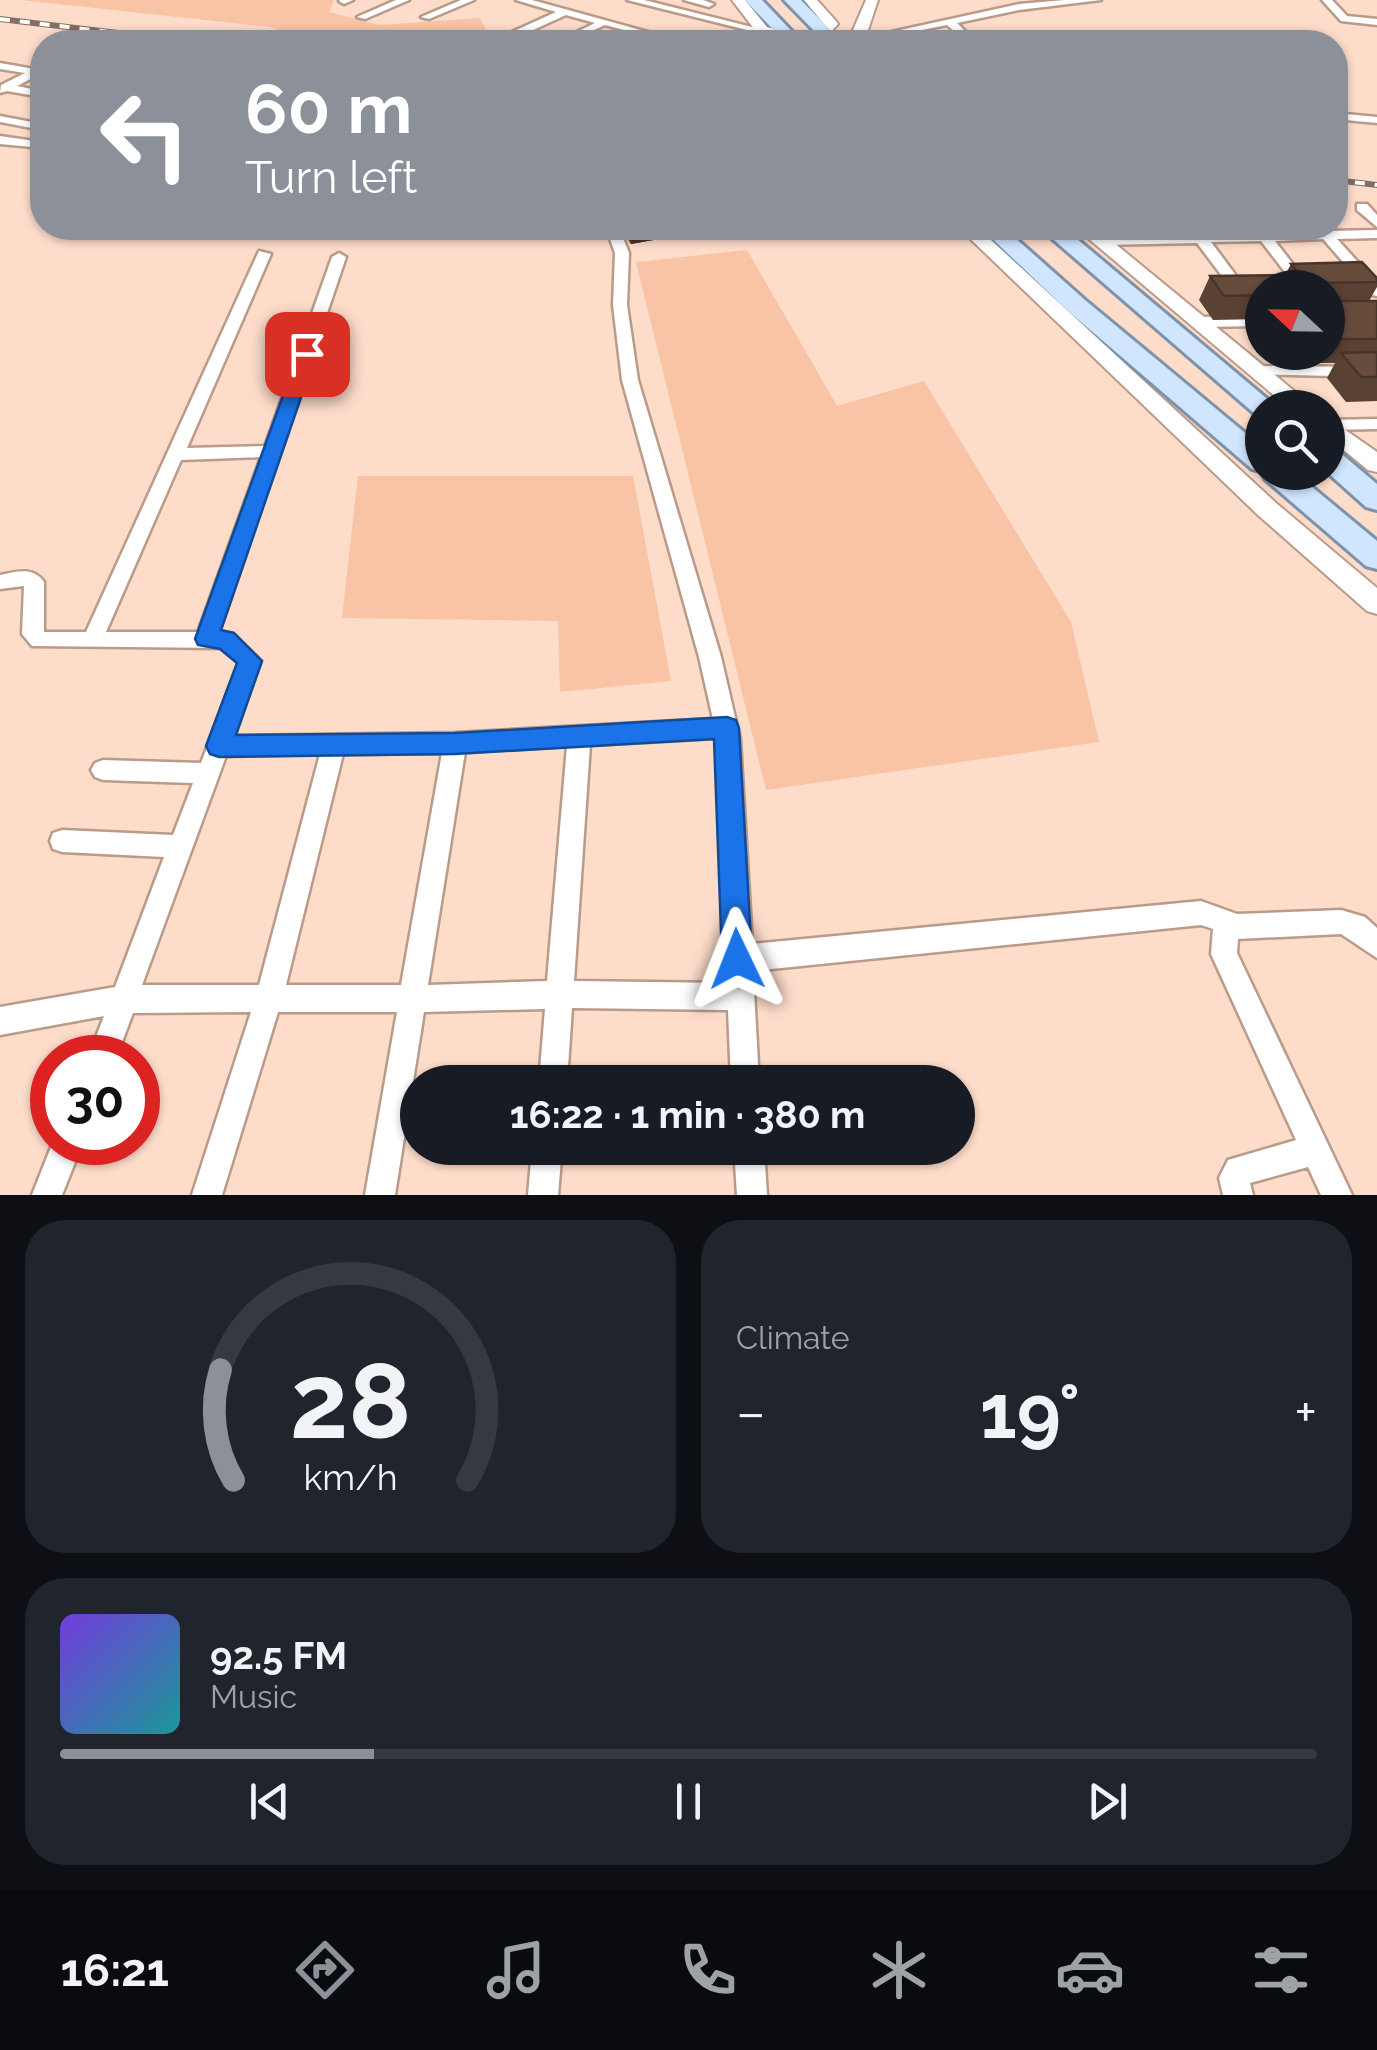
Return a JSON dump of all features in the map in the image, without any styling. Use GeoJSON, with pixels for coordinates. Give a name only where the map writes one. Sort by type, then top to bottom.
{"type":"FeatureCollection","features":[{"type":"Feature","properties":{"kind":"main road"},"geometry":{"type":"LineString","coordinates":[[754,0],[782,30]]}},
{"type":"Feature","properties":{"kind":"main road"},"geometry":{"type":"LineString","coordinates":[[792,0],[821,30]]}},
{"type":"Feature","properties":{"kind":"main road"},"geometry":{"type":"LineString","coordinates":[[1005,240],[1245,448]]}},
{"type":"Feature","properties":{"kind":"main road"},"geometry":{"type":"LineString","coordinates":[[1066,240],[1245,391]]}},
{"type":"Feature","properties":{"kind":"main road"},"geometry":{"type":"LineString","coordinates":[[1345,473],[1377,500]]}},
{"type":"Feature","properties":{"kind":"main road"},"geometry":{"type":"LineString","coordinates":[[1296,490],[1377,558]]}},
{"type":"Feature","properties":{"kind":"street"},"geometry":{"type":"LineString","coordinates":[[362,16],[404,0]]}},
{"type":"Feature","properties":{"kind":"street"},"geometry":{"type":"LineString","coordinates":[[426,17],[469,0]]}},
{"type":"Feature","properties":{"kind":"street"},"geometry":{"type":"LineString","coordinates":[[521,0],[633,30]]}},
{"type":"Feature","properties":{"kind":"street"},"geometry":{"type":"LineString","coordinates":[[632,0],[758,30]]}},
{"type":"Feature","properties":{"kind":"street"},"geometry":{"type":"LineString","coordinates":[[690,0],[708,2],[710,12],[705,19]]}},
{"type":"Feature","properties":{"kind":"street"},"geometry":{"type":"LineString","coordinates":[[738,0],[762,30]]}},
{"type":"Feature","properties":{"kind":"street"},"geometry":{"type":"LineString","coordinates":[[810,0],[831,24],[830,30]]}},
{"type":"Feature","properties":{"kind":"street"},"geometry":{"type":"LineString","coordinates":[[861,30],[872,0]]}},
{"type":"Feature","properties":{"kind":"street"},"geometry":{"type":"LineString","coordinates":[[912,30],[1019,7],[1096,0]]}},
{"type":"Feature","properties":{"kind":"street"},"geometry":{"type":"LineString","coordinates":[[1327,0],[1344,20],[1377,22]]}},
{"type":"Feature","properties":{"kind":"street"},"geometry":{"type":"LineString","coordinates":[[524,30],[566,12]]}},
{"type":"Feature","properties":{"kind":"street"},"geometry":{"type":"LineString","coordinates":[[675,21],[689,15]]}},
{"type":"Feature","properties":{"kind":"street"},"geometry":{"type":"LineString","coordinates":[[587,30],[604,22]]}},
{"type":"Feature","properties":{"kind":"street"},"geometry":{"type":"LineString","coordinates":[[950,22],[958,30]]}},
{"type":"Feature","properties":{"kind":"street"},"geometry":{"type":"LineString","coordinates":[[656,30],[661,28]]}},
{"type":"Feature","properties":{"kind":"street"},"geometry":{"type":"LineString","coordinates":[[0,66],[30,69]]}},
{"type":"Feature","properties":{"kind":"street"},"geometry":{"type":"LineString","coordinates":[[2,88],[30,74]]}},
{"type":"Feature","properties":{"kind":"street"},"geometry":{"type":"LineString","coordinates":[[2,88],[30,92]]}},
{"type":"Feature","properties":{"kind":"street"},"geometry":{"type":"LineString","coordinates":[[1348,117],[1377,120]]}},
{"type":"Feature","properties":{"kind":"street"},"geometry":{"type":"LineString","coordinates":[[0,118],[30,124]]}},
{"type":"Feature","properties":{"kind":"street"},"geometry":{"type":"LineString","coordinates":[[0,140],[30,143]]}},
{"type":"Feature","properties":{"kind":"street"},"geometry":{"type":"LineString","coordinates":[[1362,207],[1377,223]]}},
{"type":"Feature","properties":{"kind":"street"},"geometry":{"type":"LineString","coordinates":[[1348,232],[1377,234]]}},
{"type":"Feature","properties":{"kind":"street"},"geometry":{"type":"LineString","coordinates":[[617,240],[622,253],[621,317],[630,380],[727,728],[745,1065]]}},
{"type":"Feature","properties":{"kind":"street"},"geometry":{"type":"LineString","coordinates":[[981,240],[1268,509],[1377,604]]}},
{"type":"Feature","properties":{"kind":"street"},"geometry":{"type":"LineString","coordinates":[[1100,240],[1281,390]]}},
{"type":"Feature","properties":{"kind":"street"},"geometry":{"type":"LineString","coordinates":[[1202,240],[1232,282]]}},
{"type":"Feature","properties":{"kind":"street"},"geometry":{"type":"LineString","coordinates":[[1267,240],[1290,270]]}},
{"type":"Feature","properties":{"kind":"street"},"geometry":{"type":"LineString","coordinates":[[1332,240],[1377,292]]}},
{"type":"Feature","properties":{"kind":"street"},"geometry":{"type":"LineString","coordinates":[[93,639],[264,254]]}},
{"type":"Feature","properties":{"kind":"street"},"geometry":{"type":"LineString","coordinates":[[206,639],[339,257]]}},
{"type":"Feature","properties":{"kind":"street"},"geometry":{"type":"LineString","coordinates":[[1197,322],[1245,321]]}},
{"type":"Feature","properties":{"kind":"street"},"geometry":{"type":"LineString","coordinates":[[1256,371],[1377,372]]}},
{"type":"Feature","properties":{"kind":"street"},"geometry":{"type":"LineString","coordinates":[[1345,425],[1377,424]]}},
{"type":"Feature","properties":{"kind":"street"},"geometry":{"type":"LineString","coordinates":[[1345,439],[1377,464]]}},
{"type":"Feature","properties":{"kind":"street"},"geometry":{"type":"LineString","coordinates":[[176,454],[274,451]]}},
{"type":"Feature","properties":{"kind":"street"},"geometry":{"type":"LineString","coordinates":[[0,582],[27,578],[34,582],[34,638],[226,640],[250,661],[111,1035]]}},
{"type":"Feature","properties":{"kind":"street"},"geometry":{"type":"LineString","coordinates":[[219,746],[455,744],[727,728]]}},
{"type":"Feature","properties":{"kind":"street"},"geometry":{"type":"LineString","coordinates":[[555,1065],[579,739]]}},
{"type":"Feature","properties":{"kind":"street"},"geometry":{"type":"LineString","coordinates":[[207,1195],[269,998],[334,744]]}},
{"type":"Feature","properties":{"kind":"street"},"geometry":{"type":"LineString","coordinates":[[380,1195],[455,744]]}},
{"type":"Feature","properties":{"kind":"street"},"geometry":{"type":"LineString","coordinates":[[104,770],[208,773]]}},
{"type":"Feature","properties":{"kind":"street"},"geometry":{"type":"LineString","coordinates":[[62,841],[180,847]]}},
{"type":"Feature","properties":{"kind":"street"},"geometry":{"type":"LineString","coordinates":[[737,959],[1201,913],[1216,916],[1235,928]]}},
{"type":"Feature","properties":{"kind":"street"},"geometry":{"type":"LineString","coordinates":[[1337,1195],[1224,954],[1225,932],[1235,928],[1349,922],[1377,945]]}},
{"type":"Feature","properties":{"kind":"street"},"geometry":{"type":"LineString","coordinates":[[0,1020],[126,999],[740,996]]}},
{"type":"Feature","properties":{"kind":"street"},"geometry":{"type":"LineString","coordinates":[[1238,1195],[1234,1178],[1240,1171],[1316,1150]]}},
{"type":"Feature","properties":{"kind":"street"},"geometry":{"type":"LineString","coordinates":[[47,1195],[59,1165]]}},
{"type":"Feature","properties":{"kind":"street"},"geometry":{"type":"LineString","coordinates":[[543,1195],[546,1165]]}},
{"type":"Feature","properties":{"kind":"street"},"geometry":{"type":"LineString","coordinates":[[751,1165],[752,1195]]}},
{"type":"Feature","properties":{"kind":"shaded area"},"geometry":{"type":"Polygon","coordinates":[[[21,0],[334,0],[329,12],[380,25],[480,18],[486,30],[270,27],[21,0]]]}},
{"type":"Feature","properties":{"kind":"shaded area"},"geometry":{"type":"Polygon","coordinates":[[[747,250],[837,406],[924,381],[1071,622],[1099,742],[766,790],[636,262],[747,250]]]}},
{"type":"Feature","properties":{"kind":"shaded area"},"geometry":{"type":"Polygon","coordinates":[[[358,476],[633,476],[671,681],[560,692],[558,621],[342,618],[358,476]]]}},
{"type":"Feature","properties":{"kind":"building"},"geometry":{"type":"Polygon","coordinates":[[[1362,262],[1377,282],[1345,282],[1345,270],[1296,270],[1291,264],[1362,262]]]}},
{"type":"Feature","properties":{"kind":"building"},"geometry":{"type":"Polygon","coordinates":[[[1210,276],[1245,276],[1245,295],[1224,296],[1210,276]]]}},
{"type":"Feature","properties":{"kind":"building"},"geometry":{"type":"Polygon","coordinates":[[[1345,301],[1377,301],[1377,339],[1345,339],[1345,301]]]}},
{"type":"Feature","properties":{"kind":"building"},"geometry":{"type":"Polygon","coordinates":[[[1377,352],[1377,377],[1361,377],[1345,353],[1377,352]]]}},
{"type":"Feature","properties":{"kind":"railway"},"geometry":{"type":"LineString","coordinates":[[0,19],[92,30]]}},
{"type":"Feature","properties":{"kind":"railway"},"geometry":{"type":"LineString","coordinates":[[1348,182],[1377,185]]}},
{"type":"Feature","properties":{"kind":"route"},"geometry":{"type":"LineString","coordinates":[[307,354],[206,639],[226,640],[250,661],[219,746],[455,744],[727,728],[737,959]]}}]}
